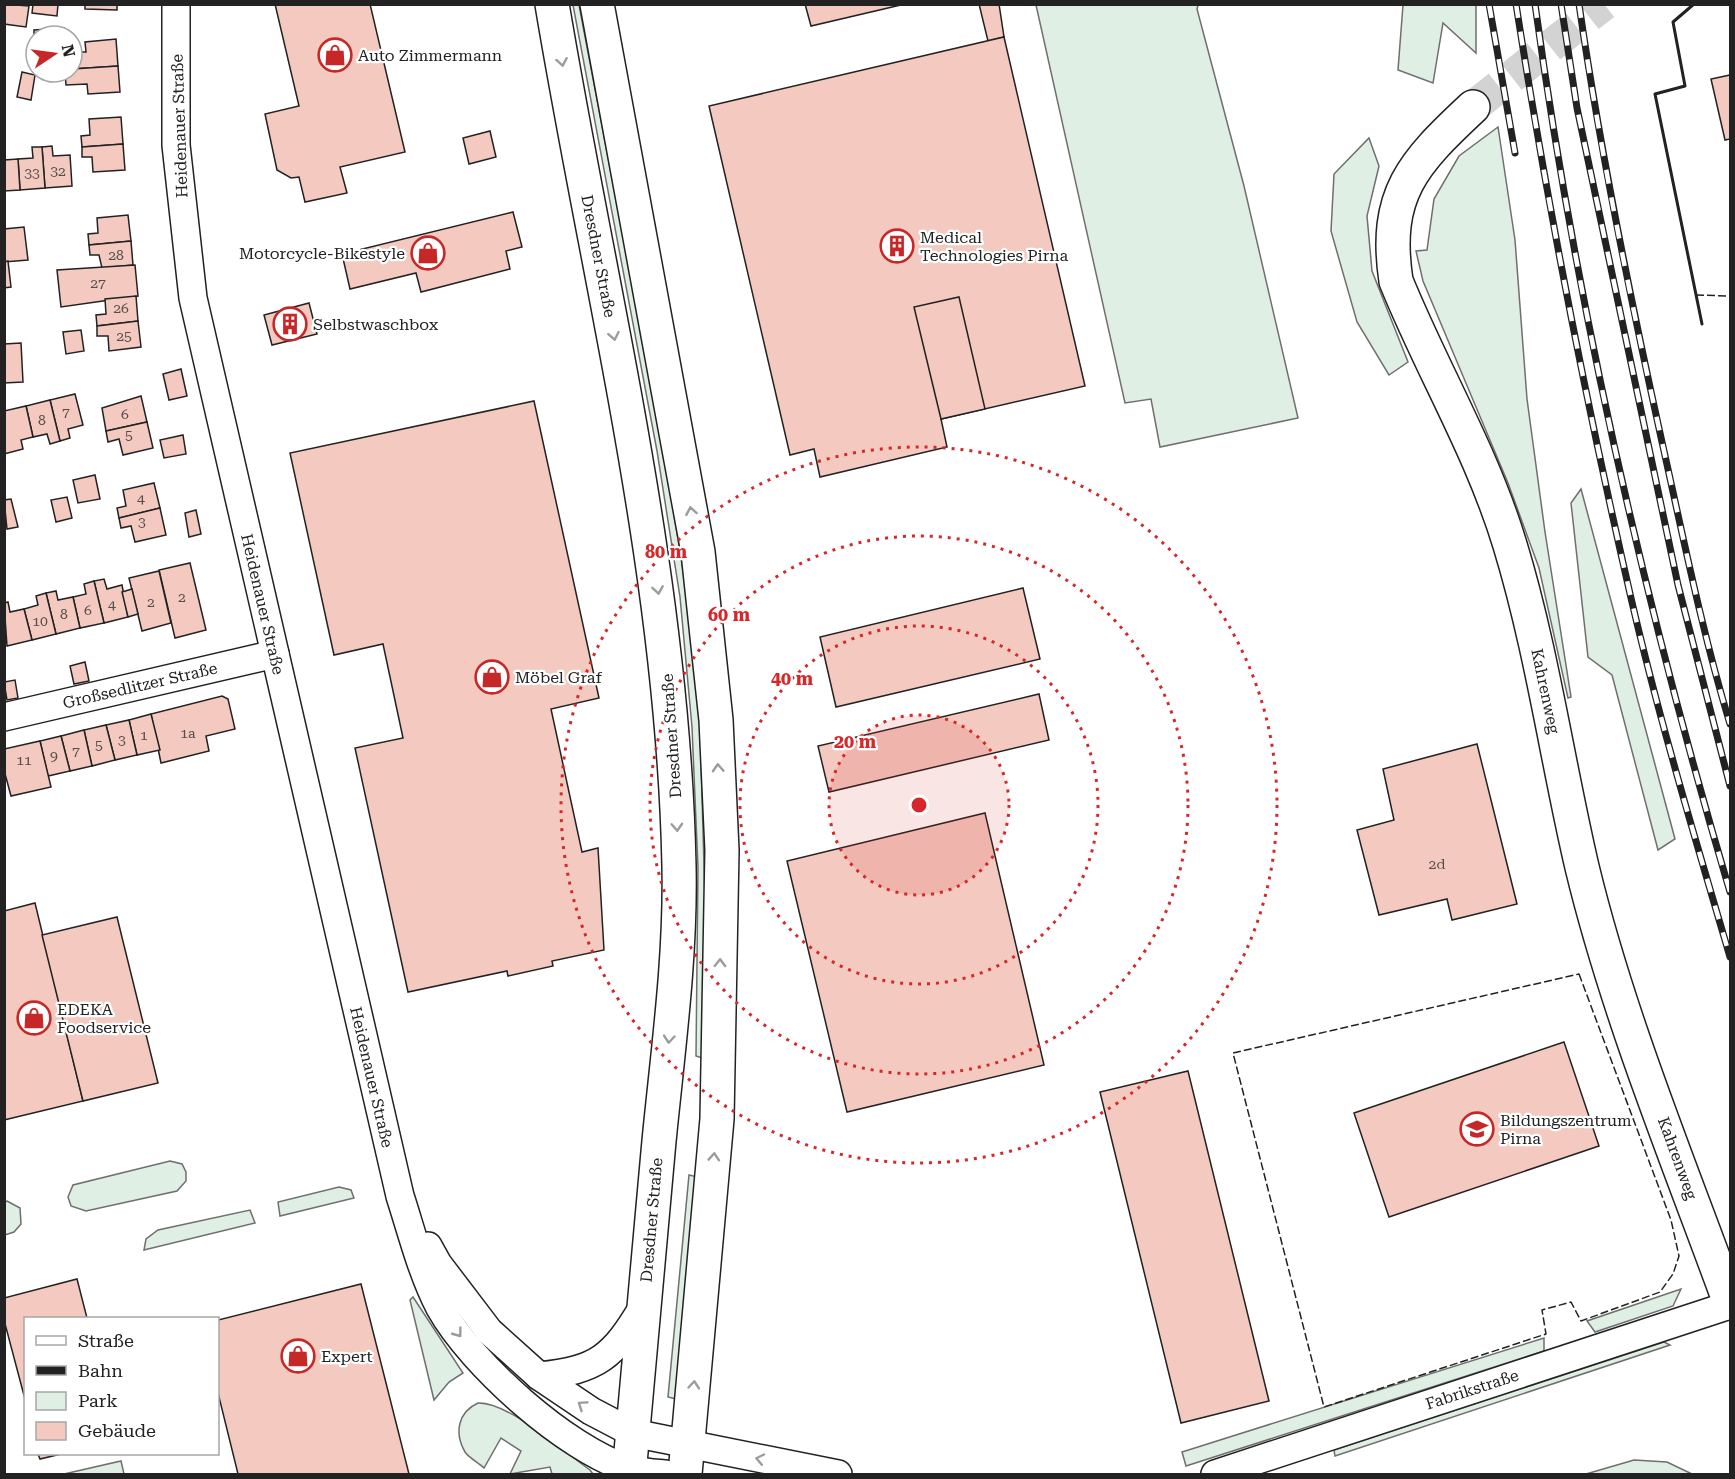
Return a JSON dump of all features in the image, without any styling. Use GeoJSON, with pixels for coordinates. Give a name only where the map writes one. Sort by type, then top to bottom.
{"type":"FeatureCollection","features":[{"type":"Feature","properties":{"kind":"main road","name":"Dresdner Straße"},"geometry":{"type":"LineString","coordinates":[[552,4],[639,468],[668,678],[679,869],[674,980],[629,1472]]}},
{"type":"Feature","properties":{"kind":"main road"},"geometry":{"type":"LineString","coordinates":[[597,4],[699,552],[716,720],[722,850],[717,1119],[687,1459]]}},
{"type":"Feature","properties":{"kind":"main road","name":"Kahrenweg"},"geometry":{"type":"LineString","coordinates":[[1473,107],[1416,164],[1401,192],[1393,224],[1392,256],[1396,281],[1480,459],[1510,544],[1537,648],[1582,867],[1607,955],[1636,1043],[1731,1304]]}},
{"type":"Feature","properties":{"kind":"street","name":"Heidenauer Straße"},"geometry":{"type":"LineString","coordinates":[[176,4],[176,145],[193,298],[400,1196],[440,1308],[491,1373],[541,1417],[601,1456],[629,1472],[665,1474]]}},
{"type":"Feature","properties":{"kind":"street","name":"Großsedlitzer Straße"},"geometry":{"type":"LineString","coordinates":[[4,717],[274,654]]}},
{"type":"Feature","properties":{"kind":"street","name":"Heidenauer Straße"},"geometry":{"type":"LineString","coordinates":[[400,1196],[438,1264],[489,1331],[539,1376],[591,1411],[687,1459]]}},
{"type":"Feature","properties":{"kind":"street","name":"Fabrikstraße"},"geometry":{"type":"LineString","coordinates":[[1215,1474],[1731,1304]]}},
{"type":"Feature","properties":{"kind":"street"},"geometry":{"type":"LineString","coordinates":[[539,1376],[570,1373],[607,1355],[623,1340],[643,1307]]}},
{"type":"Feature","properties":{"kind":"street"},"geometry":{"type":"LineString","coordinates":[[687,1459],[838,1474]]}},
{"type":"Feature","properties":{"kind":"green space"},"geometry":{"type":"Polygon","coordinates":[[[573,5],[579,5],[664,451],[688,602],[700,727],[707,969],[705,1059],[696,1056],[698,868],[692,727],[680,597],[657,451],[573,5]]]}},
{"type":"Feature","properties":{"kind":"green space"},"geometry":{"type":"Polygon","coordinates":[[[1036,5],[1198,5],[1197,9],[1244,186],[1298,418],[1160,447],[1151,399],[1125,403],[1036,5]]]}},
{"type":"Feature","properties":{"kind":"green space"},"geometry":{"type":"Polygon","coordinates":[[[1403,5],[1476,5],[1476,53],[1443,23],[1433,83],[1398,70],[1403,5]]]}},
{"type":"Feature","properties":{"kind":"green space"},"geometry":{"type":"Polygon","coordinates":[[[1498,127],[1515,240],[1527,399],[1571,697],[1568,698],[1539,568],[1508,483],[1423,281],[1416,251],[1427,250],[1434,199],[1459,156],[1498,127]]]}},
{"type":"Feature","properties":{"kind":"green space"},"geometry":{"type":"Polygon","coordinates":[[[1369,138],[1379,166],[1367,216],[1372,271],[1408,362],[1389,375],[1357,322],[1331,231],[1334,174],[1369,138]]]}},
{"type":"Feature","properties":{"kind":"green space"},"geometry":{"type":"Polygon","coordinates":[[[1581,489],[1675,839],[1658,850],[1612,675],[1588,657],[1571,503],[1581,489]]]}},
{"type":"Feature","properties":{"kind":"green space"},"geometry":{"type":"Polygon","coordinates":[[[170,1161],[182,1164],[186,1172],[186,1181],[177,1191],[86,1211],[71,1206],[68,1197],[73,1185],[170,1161]]]}},
{"type":"Feature","properties":{"kind":"green space"},"geometry":{"type":"Polygon","coordinates":[[[689,1175],[698,1177],[676,1399],[668,1397],[689,1175]]]}},
{"type":"Feature","properties":{"kind":"green space"},"geometry":{"type":"Polygon","coordinates":[[[339,1187],[351,1190],[354,1198],[280,1216],[278,1202],[339,1187]]]}},
{"type":"Feature","properties":{"kind":"green space"},"geometry":{"type":"Polygon","coordinates":[[[5,1202],[20,1208],[21,1224],[14,1232],[5,1235],[5,1202]]]}},
{"type":"Feature","properties":{"kind":"green space"},"geometry":{"type":"Polygon","coordinates":[[[250,1210],[255,1223],[144,1250],[146,1239],[158,1230],[250,1210]]]}},
{"type":"Feature","properties":{"kind":"green space"},"geometry":{"type":"Polygon","coordinates":[[[1681,1289],[1673,1306],[1595,1332],[1587,1321],[1681,1289]]]}},
{"type":"Feature","properties":{"kind":"green space"},"geometry":{"type":"Polygon","coordinates":[[[413,1297],[463,1373],[449,1382],[434,1400],[410,1300],[413,1297]]]}},
{"type":"Feature","properties":{"kind":"green space"},"geometry":{"type":"Polygon","coordinates":[[[1544,1338],[1544,1351],[1186,1466],[1182,1452],[1544,1338]]]}},
{"type":"Feature","properties":{"kind":"green space"},"geometry":{"type":"Polygon","coordinates":[[[1664,1342],[1670,1345],[1335,1456],[1334,1450],[1664,1342]]]}},
{"type":"Feature","properties":{"kind":"green space"},"geometry":{"type":"Polygon","coordinates":[[[478,1403],[505,1410],[520,1419],[551,1440],[593,1474],[552,1474],[550,1467],[510,1474],[521,1451],[501,1438],[484,1468],[465,1452],[459,1431],[462,1417],[478,1403]]]}},
{"type":"Feature","properties":{"kind":"green space"},"geometry":{"type":"Polygon","coordinates":[[[1634,1460],[1667,1462],[1692,1474],[1586,1474],[1634,1460]]]}},
{"type":"Feature","properties":{"kind":"green space"},"geometry":{"type":"Polygon","coordinates":[[[121,1461],[124,1474],[64,1474],[121,1461]]]}},
{"type":"Feature","properties":{"kind":"building"},"geometry":{"type":"Polygon","coordinates":[[[4,4],[29,6],[24,27],[4,24],[4,4]]]}},
{"type":"Feature","properties":{"kind":"building"},"geometry":{"type":"Polygon","coordinates":[[[33,4],[58,4],[57,16],[32,13],[33,4]]]}},
{"type":"Feature","properties":{"kind":"building"},"geometry":{"type":"Polygon","coordinates":[[[85,4],[117,4],[117,10],[85,9],[85,4]]]}},
{"type":"Feature","properties":{"kind":"building","name":"Auto Zimmermann"},"geometry":{"type":"Polygon","coordinates":[[[275,4],[370,4],[405,152],[340,167],[347,193],[305,202],[299,177],[291,178],[277,170],[265,114],[299,106],[275,4]]]}},
{"type":"Feature","properties":{"kind":"building"},"geometry":{"type":"Polygon","coordinates":[[[805,4],[905,4],[811,26],[805,4]]]}},
{"type":"Feature","properties":{"kind":"building"},"geometry":{"type":"Polygon","coordinates":[[[979,4],[999,4],[1004,37],[988,41],[979,4]]]}},
{"type":"Feature","properties":{"kind":"building","name":"Medical Technologies Pirna"},"geometry":{"type":"Polygon","coordinates":[[[1004,37],[1085,386],[941,419],[947,447],[820,477],[814,449],[790,455],[709,106],[1004,37]]]}},
{"type":"Feature","properties":{"kind":"building"},"geometry":{"type":"Polygon","coordinates":[[[116,39],[118,66],[84,68],[85,42],[116,39]]]}},
{"type":"Feature","properties":{"kind":"building"},"geometry":{"type":"Polygon","coordinates":[[[118,66],[120,92],[88,94],[87,84],[66,85],[84,84],[84,68],[118,66]]]}},
{"type":"Feature","properties":{"kind":"building"},"geometry":{"type":"Polygon","coordinates":[[[22,72],[24,72],[24,84],[34,84],[31,100],[17,97],[22,72]]]}},
{"type":"Feature","properties":{"kind":"building"},"geometry":{"type":"Polygon","coordinates":[[[1730,75],[1730,139],[1725,140],[1711,79],[1730,75]]]}},
{"type":"Feature","properties":{"kind":"building"},"geometry":{"type":"Polygon","coordinates":[[[121,117],[123,144],[82,147],[81,136],[90,135],[89,119],[121,117]]]}},
{"type":"Feature","properties":{"kind":"building"},"geometry":{"type":"Polygon","coordinates":[[[490,131],[496,157],[469,164],[463,138],[490,131]]]}},
{"type":"Feature","properties":{"kind":"building"},"geometry":{"type":"Polygon","coordinates":[[[123,144],[125,170],[93,172],[92,157],[82,157],[82,147],[123,144]]]}},
{"type":"Feature","properties":{"kind":"building"},"geometry":{"type":"Polygon","coordinates":[[[52,146],[53,156],[70,155],[72,186],[45,188],[42,147],[52,146]]]}},
{"type":"Feature","properties":{"kind":"building"},"geometry":{"type":"Polygon","coordinates":[[[32,147],[42,147],[45,188],[20,190],[18,159],[33,158],[32,147]]]}},
{"type":"Feature","properties":{"kind":"building"},"geometry":{"type":"Polygon","coordinates":[[[18,159],[20,190],[4,191],[4,160],[18,159]]]}},
{"type":"Feature","properties":{"kind":"building","name":"Motorcycle-Bikestyle"},"geometry":{"type":"Polygon","coordinates":[[[513,212],[522,247],[506,251],[510,269],[421,292],[416,273],[350,289],[342,254],[513,212]]]}},
{"type":"Feature","properties":{"kind":"building"},"geometry":{"type":"Polygon","coordinates":[[[128,215],[131,241],[89,245],[88,234],[98,233],[97,218],[128,215]]]}},
{"type":"Feature","properties":{"kind":"building"},"geometry":{"type":"Polygon","coordinates":[[[24,227],[28,260],[4,262],[4,229],[24,227]]]}},
{"type":"Feature","properties":{"kind":"building"},"geometry":{"type":"Polygon","coordinates":[[[131,241],[133,265],[102,268],[99,255],[90,255],[89,245],[131,241]]]}},
{"type":"Feature","properties":{"kind":"building"},"geometry":{"type":"Polygon","coordinates":[[[8,261],[11,287],[4,288],[4,262],[8,261]]]}},
{"type":"Feature","properties":{"kind":"building"},"geometry":{"type":"Polygon","coordinates":[[[135,265],[138,296],[61,307],[57,270],[135,265]]]}},
{"type":"Feature","properties":{"kind":"building"},"geometry":{"type":"Polygon","coordinates":[[[136,296],[138,321],[97,326],[96,315],[106,314],[105,299],[136,296]]]}},
{"type":"Feature","properties":{"kind":"building"},"geometry":{"type":"Polygon","coordinates":[[[959,297],[985,409],[941,419],[914,307],[959,297]]]}},
{"type":"Feature","properties":{"kind":"building","name":"Selbstwaschbox"},"geometry":{"type":"Polygon","coordinates":[[[309,303],[317,334],[272,345],[264,315],[309,303]]]}},
{"type":"Feature","properties":{"kind":"building"},"geometry":{"type":"Polygon","coordinates":[[[138,321],[141,347],[109,351],[108,336],[97,336],[97,326],[138,321]]]}},
{"type":"Feature","properties":{"kind":"building"},"geometry":{"type":"Polygon","coordinates":[[[81,330],[84,351],[66,354],[63,332],[81,330]]]}},
{"type":"Feature","properties":{"kind":"building"},"geometry":{"type":"Polygon","coordinates":[[[21,343],[23,382],[4,383],[4,344],[21,343]]]}},
{"type":"Feature","properties":{"kind":"building"},"geometry":{"type":"Polygon","coordinates":[[[181,369],[187,396],[169,400],[163,374],[181,369]]]}},
{"type":"Feature","properties":{"kind":"building"},"geometry":{"type":"Polygon","coordinates":[[[75,394],[83,425],[68,429],[70,438],[60,441],[50,400],[75,394]]]}},
{"type":"Feature","properties":{"kind":"building"},"geometry":{"type":"Polygon","coordinates":[[[141,396],[147,422],[106,431],[102,408],[141,396]]]}},
{"type":"Feature","properties":{"kind":"building"},"geometry":{"type":"Polygon","coordinates":[[[50,400],[60,441],[50,444],[47,434],[33,437],[26,406],[50,400]]]}},
{"type":"Feature","properties":{"kind":"building","name":"Möbel Graf"},"geometry":{"type":"Polygon","coordinates":[[[534,401],[599,698],[551,709],[582,852],[598,848],[604,950],[552,961],[553,966],[508,976],[507,971],[408,992],[355,748],[403,738],[383,644],[334,655],[290,453],[534,401]]]}},
{"type":"Feature","properties":{"kind":"building"},"geometry":{"type":"Polygon","coordinates":[[[26,406],[33,437],[21,440],[23,449],[4,454],[4,411],[26,406]]]}},
{"type":"Feature","properties":{"kind":"building"},"geometry":{"type":"Polygon","coordinates":[[[147,422],[153,448],[123,455],[119,439],[108,442],[106,431],[147,422]]]}},
{"type":"Feature","properties":{"kind":"building"},"geometry":{"type":"Polygon","coordinates":[[[183,435],[186,454],[164,458],[160,440],[183,435]]]}},
{"type":"Feature","properties":{"kind":"building"},"geometry":{"type":"Polygon","coordinates":[[[95,475],[100,499],[78,503],[73,480],[95,475]]]}},
{"type":"Feature","properties":{"kind":"building"},"geometry":{"type":"Polygon","coordinates":[[[154,483],[160,508],[119,518],[117,508],[126,506],[123,490],[154,483]]]}},
{"type":"Feature","properties":{"kind":"building"},"geometry":{"type":"Polygon","coordinates":[[[67,497],[72,518],[56,522],[51,500],[67,497]]]}},
{"type":"Feature","properties":{"kind":"building"},"geometry":{"type":"Polygon","coordinates":[[[11,499],[18,527],[7,529],[4,500],[11,499]]]}},
{"type":"Feature","properties":{"kind":"building"},"geometry":{"type":"Polygon","coordinates":[[[160,508],[166,535],[135,542],[131,526],[121,528],[119,518],[160,508]]]}},
{"type":"Feature","properties":{"kind":"building"},"geometry":{"type":"Polygon","coordinates":[[[196,510],[201,534],[189,537],[185,513],[196,510]]]}},
{"type":"Feature","properties":{"kind":"building"},"geometry":{"type":"Polygon","coordinates":[[[190,563],[206,630],[175,638],[159,570],[190,563]]]}},
{"type":"Feature","properties":{"kind":"building"},"geometry":{"type":"Polygon","coordinates":[[[159,571],[171,623],[142,631],[129,578],[159,571]]]}},
{"type":"Feature","properties":{"kind":"building"},"geometry":{"type":"Polygon","coordinates":[[[104,579],[107,589],[122,585],[128,617],[104,623],[94,581],[104,579]]]}},
{"type":"Feature","properties":{"kind":"building"},"geometry":{"type":"Polygon","coordinates":[[[94,581],[104,623],[80,628],[73,597],[86,594],[84,584],[94,581]]]}},
{"type":"Feature","properties":{"kind":"building"},"geometry":{"type":"Polygon","coordinates":[[[1023,588],[1040,659],[836,707],[820,637],[1023,588]]]}},
{"type":"Feature","properties":{"kind":"building"},"geometry":{"type":"Polygon","coordinates":[[[132,589],[138,614],[128,617],[122,592],[132,589]]]}},
{"type":"Feature","properties":{"kind":"building"},"geometry":{"type":"Polygon","coordinates":[[[56,591],[58,600],[73,597],[80,628],[56,634],[46,593],[56,591]]]}},
{"type":"Feature","properties":{"kind":"building"},"geometry":{"type":"Polygon","coordinates":[[[46,593],[56,634],[32,640],[24,609],[38,605],[36,596],[46,593]]]}},
{"type":"Feature","properties":{"kind":"building"},"geometry":{"type":"Polygon","coordinates":[[[8,602],[10,612],[24,609],[32,640],[7,646],[4,603],[8,602]]]}},
{"type":"Feature","properties":{"kind":"building"},"geometry":{"type":"Polygon","coordinates":[[[85,662],[89,681],[74,684],[70,666],[85,662]]]}},
{"type":"Feature","properties":{"kind":"building"},"geometry":{"type":"Polygon","coordinates":[[[15,680],[18,698],[7,700],[4,682],[15,680]]]}},
{"type":"Feature","properties":{"kind":"building"},"geometry":{"type":"Polygon","coordinates":[[[1039,694],[1049,740],[829,792],[818,746],[1039,694]]]}},
{"type":"Feature","properties":{"kind":"building"},"geometry":{"type":"Polygon","coordinates":[[[222,696],[228,699],[235,729],[206,736],[209,751],[161,763],[151,714],[222,696]]]}},
{"type":"Feature","properties":{"kind":"building"},"geometry":{"type":"Polygon","coordinates":[[[151,714],[160,750],[137,755],[129,720],[151,714]]]}},
{"type":"Feature","properties":{"kind":"building"},"geometry":{"type":"Polygon","coordinates":[[[129,720],[137,755],[115,760],[106,725],[129,720]]]}},
{"type":"Feature","properties":{"kind":"building"},"geometry":{"type":"Polygon","coordinates":[[[106,725],[115,760],[92,766],[84,730],[106,725]]]}},
{"type":"Feature","properties":{"kind":"building"},"geometry":{"type":"Polygon","coordinates":[[[84,730],[92,766],[70,771],[61,736],[84,730]]]}},
{"type":"Feature","properties":{"kind":"building"},"geometry":{"type":"Polygon","coordinates":[[[61,736],[70,771],[48,776],[40,741],[61,736]]]}},
{"type":"Feature","properties":{"kind":"building"},"geometry":{"type":"Polygon","coordinates":[[[40,741],[51,787],[11,796],[4,770],[4,749],[40,741]]]}},
{"type":"Feature","properties":{"kind":"building"},"geometry":{"type":"Polygon","coordinates":[[[1477,744],[1517,904],[1452,920],[1447,899],[1379,915],[1357,830],[1394,820],[1383,769],[1477,744]]]}},
{"type":"Feature","properties":{"kind":"building"},"geometry":{"type":"Polygon","coordinates":[[[985,813],[1044,1065],[847,1112],[787,861],[985,813]]]}},
{"type":"Feature","properties":{"kind":"building","name":"EDEKA Foodservice"},"geometry":{"type":"Polygon","coordinates":[[[35,903],[83,1101],[4,1120],[4,911],[35,903]]]}},
{"type":"Feature","properties":{"kind":"building"},"geometry":{"type":"Polygon","coordinates":[[[117,917],[158,1083],[83,1101],[42,935],[117,917]]]}},
{"type":"Feature","properties":{"kind":"building"},"geometry":{"type":"Polygon","coordinates":[[[1564,1042],[1599,1146],[1389,1217],[1354,1113],[1564,1042]]]}},
{"type":"Feature","properties":{"kind":"building"},"geometry":{"type":"Polygon","coordinates":[[[1188,1071],[1269,1401],[1181,1423],[1100,1092],[1188,1071]]]}},
{"type":"Feature","properties":{"kind":"building"},"geometry":{"type":"Polygon","coordinates":[[[77,1279],[87,1317],[24,1317],[24,1395],[4,1320],[4,1298],[77,1279]]]}},
{"type":"Feature","properties":{"kind":"building","name":"Expert"},"geometry":{"type":"Polygon","coordinates":[[[361,1284],[409,1474],[238,1474],[219,1397],[219,1320],[361,1284]]]}},
{"type":"Feature","properties":{"kind":"building"},"geometry":{"type":"Polygon","coordinates":[[[38,1455],[57,1455],[40,1459],[38,1455]]]}},
{"type":"Feature","properties":{"kind":"tunnel"},"geometry":{"type":"LineString","coordinates":[[1473,107],[1604,4]]}},
{"type":"Feature","properties":{"kind":"railway"},"geometry":{"type":"LineString","coordinates":[[1489,4],[1515,153]]}},
{"type":"Feature","properties":{"kind":"railway"},"geometry":{"type":"LineString","coordinates":[[1516,4],[1554,228],[1614,524],[1653,688],[1730,957]]}},
{"type":"Feature","properties":{"kind":"railway"},"geometry":{"type":"LineString","coordinates":[[1535,4],[1571,229],[1616,452],[1669,673],[1730,892]]}},
{"type":"Feature","properties":{"kind":"railway"},"geometry":{"type":"LineString","coordinates":[[1561,4],[1577,108],[1678,585],[1730,786]]}},
{"type":"Feature","properties":{"kind":"railway"},"geometry":{"type":"LineString","coordinates":[[1579,4],[1606,169],[1638,333],[1693,584],[1730,724]]}},
{"type":"Feature","properties":{"kind":"fence"},"geometry":{"type":"LineString","coordinates":[[1696,295],[1730,296]]}},
{"type":"Feature","properties":{"kind":"fence"},"geometry":{"type":"LineString","coordinates":[[1579,974],[1671,1220],[1679,1256],[1673,1274],[1660,1292],[1581,1321],[1571,1302],[1542,1310],[1546,1334],[1324,1407],[1233,1053],[1579,974]]}},
{"type":"Feature","properties":{"kind":"wall"},"geometry":{"type":"LineString","coordinates":[[1694,4],[1673,22],[1685,86],[1655,94],[1702,324]]}},
{"type":"Feature","properties":{"kind":"place","name":"Auto Zimmermann"},"geometry":{"type":"Point","coordinates":[335,55]}},
{"type":"Feature","properties":{"kind":"place","name":"Medical Technologies Pirna"},"geometry":{"type":"Point","coordinates":[897,246]}},
{"type":"Feature","properties":{"kind":"place","name":"Motorcycle-Bikestyle"},"geometry":{"type":"Point","coordinates":[428,253]}},
{"type":"Feature","properties":{"kind":"place","name":"Selbstwaschbox"},"geometry":{"type":"Point","coordinates":[290,324]}},
{"type":"Feature","properties":{"kind":"place","name":"Möbel Graf"},"geometry":{"type":"Point","coordinates":[492,677]}},
{"type":"Feature","properties":{"kind":"place","name":"EDEKA Foodservice"},"geometry":{"type":"Point","coordinates":[34,1018]}},
{"type":"Feature","properties":{"kind":"place","name":"Bildungszentrum Pirna"},"geometry":{"type":"Point","coordinates":[1477,1129]}},
{"type":"Feature","properties":{"kind":"place","name":"Expert"},"geometry":{"type":"Point","coordinates":[298,1356]}}]}
